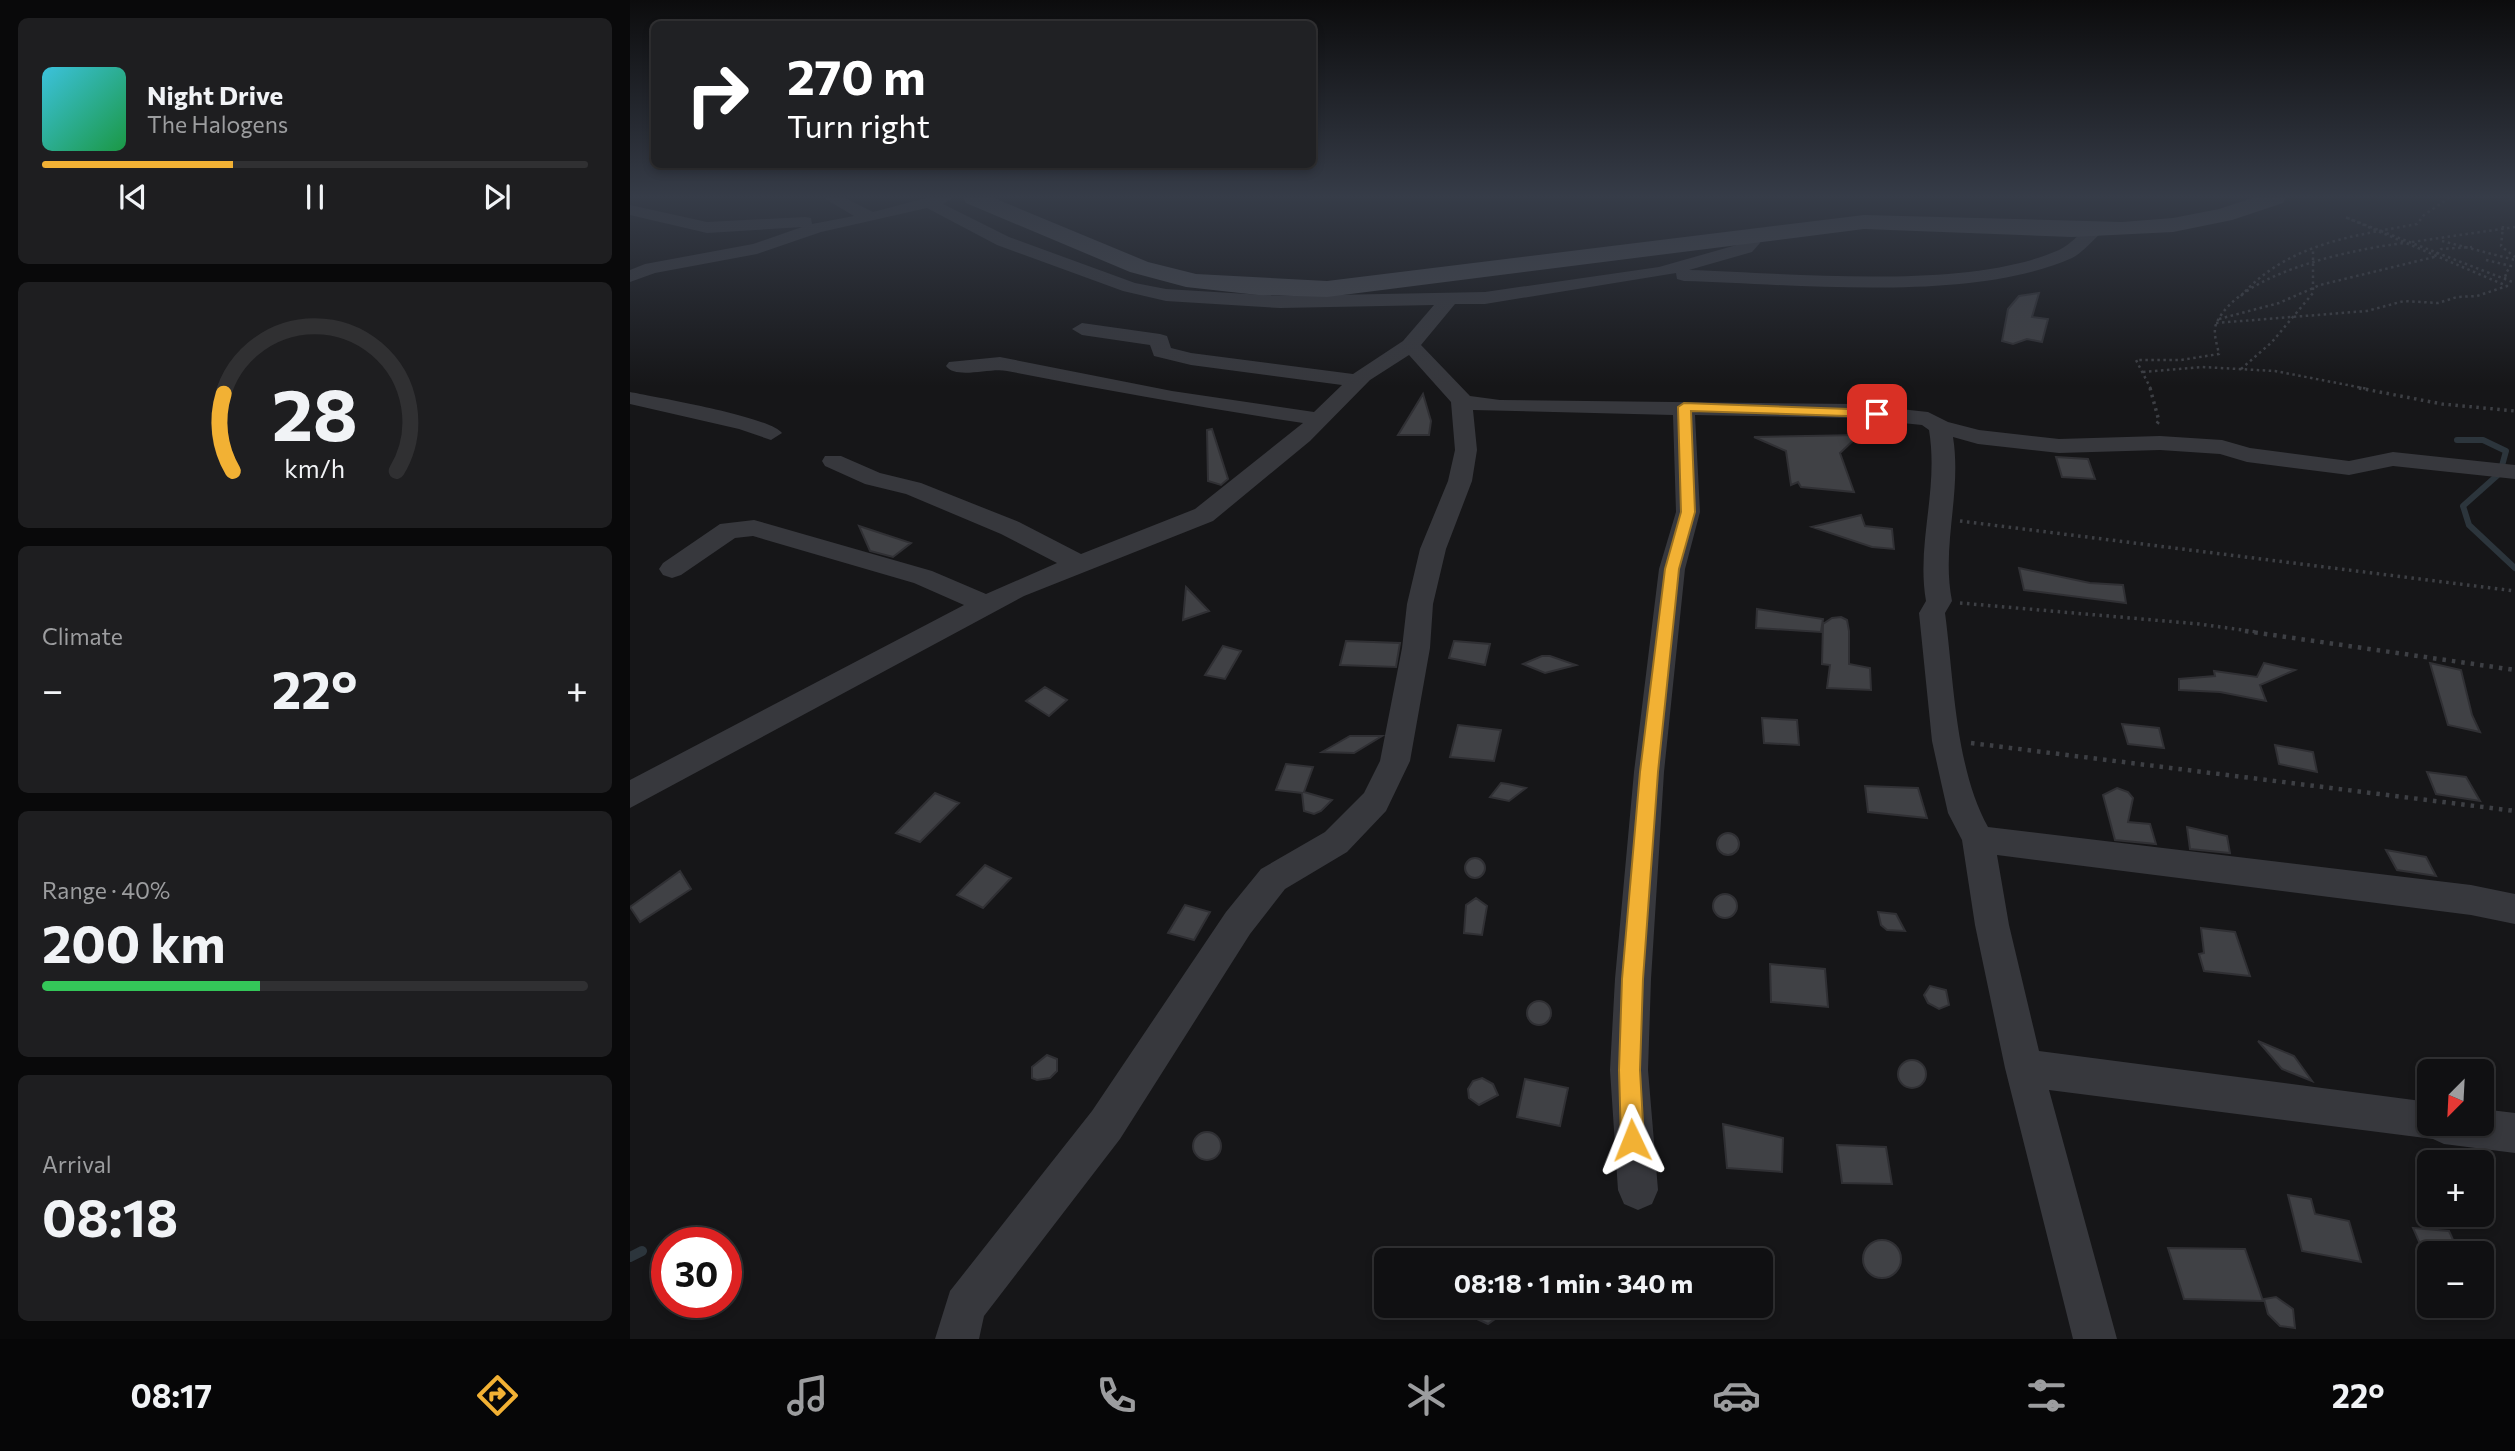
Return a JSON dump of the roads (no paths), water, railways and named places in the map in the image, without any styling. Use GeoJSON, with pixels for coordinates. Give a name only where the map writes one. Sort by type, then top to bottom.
{"type":"FeatureCollection","features":[{"type":"Feature","properties":{"kind":"main road"},"geometry":{"type":"LineString","coordinates":[[1123,260],[1195,282],[1326,289],[1554,260]]}},
{"type":"Feature","properties":{"kind":"street"},"geometry":{"type":"LineString","coordinates":[[630,276],[651,268],[693,260]]}},
{"type":"Feature","properties":{"kind":"street"},"geometry":{"type":"LineString","coordinates":[[1056,260],[1103,278],[1166,295],[1338,303],[1485,298],[1660,272],[1701,260]]}},
{"type":"Feature","properties":{"kind":"street"},"geometry":{"type":"LineString","coordinates":[[1660,272],[1775,278],[1959,280],[2042,260]]}},
{"type":"Feature","properties":{"kind":"street"},"geometry":{"type":"LineString","coordinates":[[630,795],[1015,590],[1204,514],[1257,476],[1359,381],[1410,345],[1448,300]]}},
{"type":"Feature","properties":{"kind":"street"},"geometry":{"type":"LineString","coordinates":[[1082,329],[1160,340],[1161,352],[1191,359],[1359,381]]}},
{"type":"Feature","properties":{"kind":"street"},"geometry":{"type":"LineString","coordinates":[[957,1339],[965,1306],[1138,1080],[1238,923],[1272,878],[1336,842],[1375,802],[1395,761],[1422,593],[1433,549],[1460,481],[1466,450],[1462,402],[1456,391],[1410,345]]}},
{"type":"Feature","properties":{"kind":"street"},"geometry":{"type":"LineString","coordinates":[[956,366],[1000,363],[1172,397],[1320,419]]}},
{"type":"Feature","properties":{"kind":"street"},"geometry":{"type":"LineString","coordinates":[[630,398],[746,424],[771,433]]}},
{"type":"Feature","properties":{"kind":"street"},"geometry":{"type":"LineString","coordinates":[[1462,402],[1500,406],[1853,411],[1928,419],[1940,428],[1978,437],[2059,446],[2135,444],[2222,447],[2247,455],[2349,468],[2393,459],[2515,472]]}},
{"type":"Feature","properties":{"kind":"street"},"geometry":{"type":"LineString","coordinates":[[1637,1190],[1629,1070],[1633,979],[1649,772],[1672,569],[1688,512],[1684,407]]}},
{"type":"Feature","properties":{"kind":"street"},"geometry":{"type":"LineString","coordinates":[[1940,428],[1944,449],[1944,498],[1939,511],[1942,519],[1934,574],[1939,601],[1933,613],[1947,741],[1964,813],[1978,839],[1992,925],[2024,1068],[2095,1339]]}},
{"type":"Feature","properties":{"kind":"street"},"geometry":{"type":"LineString","coordinates":[[833,461],[873,479],[913,488],[1010,528],[1080,564]]}},
{"type":"Feature","properties":{"kind":"street"},"geometry":{"type":"LineString","coordinates":[[672,569],[729,530],[754,528],[923,577],[986,606]]}},
{"type":"Feature","properties":{"kind":"street"},"geometry":{"type":"LineString","coordinates":[[1978,839],[2471,900],[2515,909]]}},
{"type":"Feature","properties":{"kind":"street"},"geometry":{"type":"LineString","coordinates":[[2024,1068],[2417,1119]]}},
{"type":"Feature","properties":{"kind":"street"},"geometry":{"type":"LineString","coordinates":[[2494,1130],[2515,1133]]}},
{"type":"Feature","properties":{"kind":"waterway"},"geometry":{"type":"LineString","coordinates":[[2457,440],[2483,440],[2506,451],[2500,473],[2463,506],[2469,525],[2515,568]]}},
{"type":"Feature","properties":{"kind":"waterway"},"geometry":{"type":"LineString","coordinates":[[630,1257],[642,1251]]}}]}
